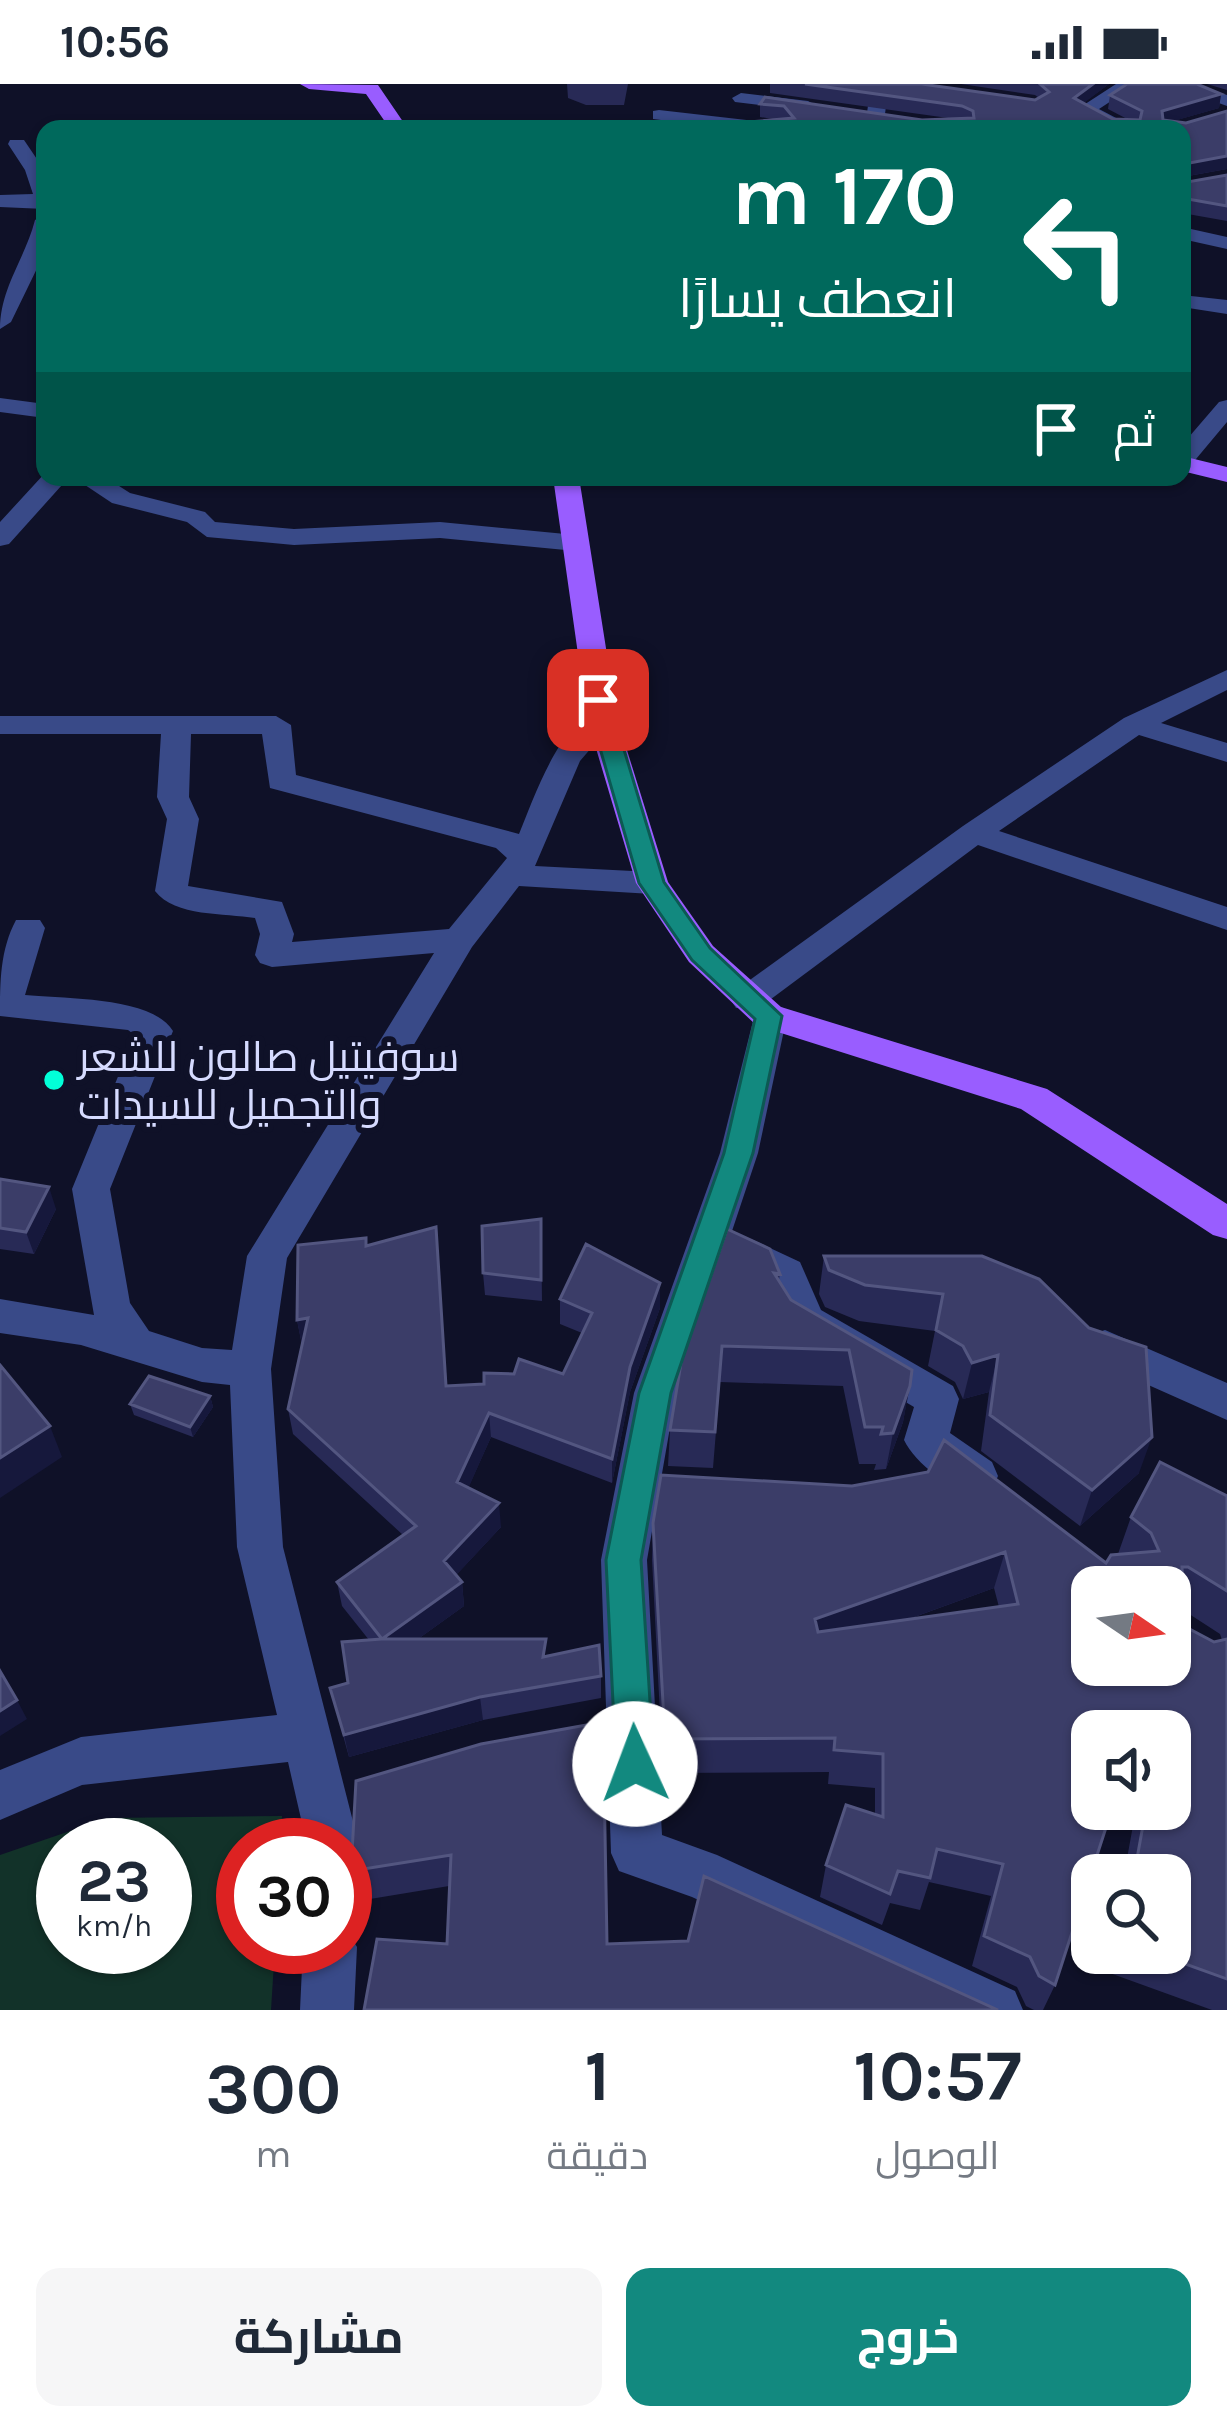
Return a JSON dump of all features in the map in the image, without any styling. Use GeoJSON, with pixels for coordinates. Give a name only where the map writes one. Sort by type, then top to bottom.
{"type":"FeatureCollection","features":[{"type":"Feature","properties":{"kind":"main road"},"geometry":{"type":"LineString","coordinates":[[309,84],[370,86],[393,120]]}},
{"type":"Feature","properties":{"kind":"main road"},"geometry":{"type":"LineString","coordinates":[[1191,464],[1227,475]]}},
{"type":"Feature","properties":{"kind":"main road"},"geometry":{"type":"LineString","coordinates":[[567,486],[602,718],[652,883],[701,954],[759,1008],[1034,1099],[1227,1224]]}},
{"type":"Feature","properties":{"kind":"street"},"geometry":{"type":"LineString","coordinates":[[1108,120],[1085,110],[1128,84]]}},
{"type":"Feature","properties":{"kind":"street"},"geometry":{"type":"LineString","coordinates":[[1175,84],[1222,106]]}},
{"type":"Feature","properties":{"kind":"street"},"geometry":{"type":"LineString","coordinates":[[741,98],[831,109]]}},
{"type":"Feature","properties":{"kind":"street"},"geometry":{"type":"LineString","coordinates":[[660,114],[708,120]]}},
{"type":"Feature","properties":{"kind":"street"},"geometry":{"type":"LineString","coordinates":[[17,145],[36,176]]}},
{"type":"Feature","properties":{"kind":"street"},"geometry":{"type":"LineString","coordinates":[[0,202],[36,202]]}},
{"type":"Feature","properties":{"kind":"street"},"geometry":{"type":"LineString","coordinates":[[1191,220],[1227,227]]}},
{"type":"Feature","properties":{"kind":"street"},"geometry":{"type":"LineString","coordinates":[[0,322],[12,276],[36,235]]}},
{"type":"Feature","properties":{"kind":"street"},"geometry":{"type":"LineString","coordinates":[[1191,235],[1227,243]]}},
{"type":"Feature","properties":{"kind":"street"},"geometry":{"type":"LineString","coordinates":[[1191,302],[1227,308]]}},
{"type":"Feature","properties":{"kind":"street"},"geometry":{"type":"LineString","coordinates":[[0,405],[36,410]]}},
{"type":"Feature","properties":{"kind":"street"},"geometry":{"type":"LineString","coordinates":[[1191,450],[1227,407]]}},
{"type":"Feature","properties":{"kind":"street"},"geometry":{"type":"LineString","coordinates":[[0,538],[45,486]]}},
{"type":"Feature","properties":{"kind":"street"},"geometry":{"type":"LineString","coordinates":[[102,486],[121,498],[196,517],[207,529],[294,537],[440,530],[576,544]]}},
{"type":"Feature","properties":{"kind":"street"},"geometry":{"type":"LineString","coordinates":[[996,2010],[699,1873],[637,1853],[612,1724],[624,1560],[655,1393],[739,1153],[759,1008],[974,833],[1135,724],[1227,679]]}},
{"type":"Feature","properties":{"kind":"street"},"geometry":{"type":"LineString","coordinates":[[337,1818],[342,1789],[305,1736],[260,1547],[250,1370],[267,1256],[459,940],[518,866],[566,759],[602,718]]}},
{"type":"Feature","properties":{"kind":"street"},"geometry":{"type":"LineString","coordinates":[[177,723],[173,797],[182,819],[171,891],[192,902],[243,902],[270,910],[277,934],[272,955],[459,940]]}},
{"type":"Feature","properties":{"kind":"street"},"geometry":{"type":"LineString","coordinates":[[1135,724],[1227,753]]}},
{"type":"Feature","properties":{"kind":"street"},"geometry":{"type":"LineString","coordinates":[[0,725],[276,725],[281,781],[507,841],[518,866]]}},
{"type":"Feature","properties":{"kind":"street"},"geometry":{"type":"LineString","coordinates":[[974,833],[1227,919]]}},
{"type":"Feature","properties":{"kind":"street"},"geometry":{"type":"LineString","coordinates":[[518,866],[652,883]]}},
{"type":"Feature","properties":{"kind":"street"},"geometry":{"type":"LineString","coordinates":[[28,928],[4,1005],[137,1019],[154,1030],[91,1189],[110,1307],[133,1342]]}},
{"type":"Feature","properties":{"kind":"street"},"geometry":{"type":"LineString","coordinates":[[707,1235],[807,1273],[804,1321],[938,1399],[917,1460],[1015,1508]]}},
{"type":"Feature","properties":{"kind":"street"},"geometry":{"type":"LineString","coordinates":[[0,1316],[133,1342],[202,1365],[250,1370]]}},
{"type":"Feature","properties":{"kind":"street"},"geometry":{"type":"LineString","coordinates":[[1078,1328],[1094,1342],[1227,1402]]}},
{"type":"Feature","properties":{"kind":"street"},"geometry":{"type":"LineString","coordinates":[[638,1488],[684,1491]]}},
{"type":"Feature","properties":{"kind":"street"},"geometry":{"type":"LineString","coordinates":[[0,1795],[80,1761],[305,1736]]}},
{"type":"Feature","properties":{"kind":"street"},"geometry":{"type":"LineString","coordinates":[[327,2010],[329,1974]]}},
{"type":"Feature","properties":{"kind":"green space"},"geometry":{"type":"Polygon","coordinates":[[[282,1816],[216,1818],[216,1974],[273,1974],[271,2010],[0,2010],[0,1855],[36,1843],[36,1974],[192,1974],[192,1818],[108,1818],[282,1816]]]}},
{"type":"Feature","properties":{"kind":"building"},"geometry":{"type":"Polygon","coordinates":[[[805,84],[922,84],[1035,100],[1049,92],[1040,84],[1093,84],[1074,98],[1113,119],[1140,120],[922,120],[974,118],[973,111],[805,84]]]}},
{"type":"Feature","properties":{"kind":"building"},"geometry":{"type":"Polygon","coordinates":[[[1127,84],[1197,84],[1221,94],[1162,111],[1163,120],[1140,120],[1142,111],[1110,95],[1127,84]]]}},
{"type":"Feature","properties":{"kind":"building"},"geometry":{"type":"Polygon","coordinates":[[[765,97],[922,120],[771,120],[794,118],[784,106],[760,104],[765,97]]]}},
{"type":"Feature","properties":{"kind":"building"},"geometry":{"type":"Polygon","coordinates":[[[1227,111],[1227,156],[1191,163],[1191,122],[1227,111]]]}},
{"type":"Feature","properties":{"kind":"building"},"geometry":{"type":"Polygon","coordinates":[[[1227,175],[1227,206],[1191,200],[1191,181],[1227,175]]]}},
{"type":"Feature","properties":{"kind":"building"},"geometry":{"type":"Polygon","coordinates":[[[0,1179],[49,1187],[26,1232],[0,1228],[0,1179]]]}},
{"type":"Feature","properties":{"kind":"building"},"geometry":{"type":"Polygon","coordinates":[[[541,1219],[541,1280],[483,1273],[482,1226],[541,1219]]]}},
{"type":"Feature","properties":{"kind":"building"},"geometry":{"type":"Polygon","coordinates":[[[436,1227],[446,1386],[484,1384],[484,1373],[514,1374],[519,1359],[563,1374],[592,1313],[560,1299],[586,1244],[660,1283],[630,1367],[612,1459],[489,1413],[457,1482],[499,1503],[444,1561],[462,1582],[382,1639],[337,1582],[416,1526],[288,1409],[308,1318],[297,1320],[298,1245],[366,1238],[366,1246],[436,1227]]]}},
{"type":"Feature","properties":{"kind":"building"},"geometry":{"type":"Polygon","coordinates":[[[727,1229],[770,1249],[780,1274],[774,1273],[791,1300],[912,1370],[893,1433],[881,1434],[883,1427],[865,1427],[849,1350],[722,1346],[715,1432],[670,1430],[682,1357],[727,1229]]]}},
{"type":"Feature","properties":{"kind":"building"},"geometry":{"type":"Polygon","coordinates":[[[824,1256],[982,1256],[1039,1279],[1089,1328],[1146,1347],[1152,1437],[1092,1490],[990,1415],[998,1355],[972,1363],[963,1346],[936,1330],[943,1294],[865,1285],[829,1270],[824,1256]]]}},
{"type":"Feature","properties":{"kind":"building"},"geometry":{"type":"Polygon","coordinates":[[[0,1365],[50,1426],[0,1458],[0,1365]]]}},
{"type":"Feature","properties":{"kind":"building"},"geometry":{"type":"Polygon","coordinates":[[[149,1376],[210,1396],[190,1427],[130,1404],[149,1376]]]}},
{"type":"Feature","properties":{"kind":"building"},"geometry":{"type":"Polygon","coordinates":[[[944,1440],[1106,1563],[1111,1555],[1159,1551],[1151,1533],[1131,1517],[1160,1462],[1227,1496],[1227,1591],[1191,1566],[1071,1566],[1071,1686],[1191,1686],[1191,1630],[1214,1642],[1227,1639],[1227,1979],[1191,1966],[1191,1854],[1138,1854],[1142,1830],[1191,1830],[1191,1710],[1071,1710],[1071,1830],[1105,1830],[1097,1854],[1071,1854],[1071,1936],[1055,1985],[1039,1976],[1030,1957],[984,1936],[1003,1864],[937,1849],[930,1878],[898,1871],[890,1894],[826,1865],[846,1805],[883,1817],[883,1754],[834,1750],[835,1738],[665,1739],[653,1523],[661,1475],[852,1486],[928,1472],[944,1440]],[[1005,1552],[815,1619],[818,1632],[1018,1604],[1005,1552]]]}},
{"type":"Feature","properties":{"kind":"building"},"geometry":{"type":"Polygon","coordinates":[[[546,1639],[543,1657],[599,1645],[601,1676],[480,1697],[344,1735],[330,1688],[348,1683],[342,1642],[546,1639]]]}},
{"type":"Feature","properties":{"kind":"building"},"geometry":{"type":"Polygon","coordinates":[[[0,1671],[17,1700],[0,1711],[0,1671]]]}},
{"type":"Feature","properties":{"kind":"building"},"geometry":{"type":"Polygon","coordinates":[[[603,1722],[607,1944],[688,1941],[704,1876],[998,2010],[364,2010],[377,1939],[447,1944],[451,1855],[372,1868],[372,1818],[354,1818],[356,1781],[481,1744],[603,1722]]]}},
{"type":"Feature","properties":{"kind":"place","name":"سوفيتيل صالون للشعر والتجميل للسيدات"},"geometry":{"type":"Point","coordinates":[54,1080]}},
{"type":"Feature","properties":{"kind":"route"},"geometry":{"type":"LineString","coordinates":[[598,700],[652,883],[701,954],[769,1016],[739,1153],[698,1257],[655,1393],[624,1560],[635,1764]]}}]}
